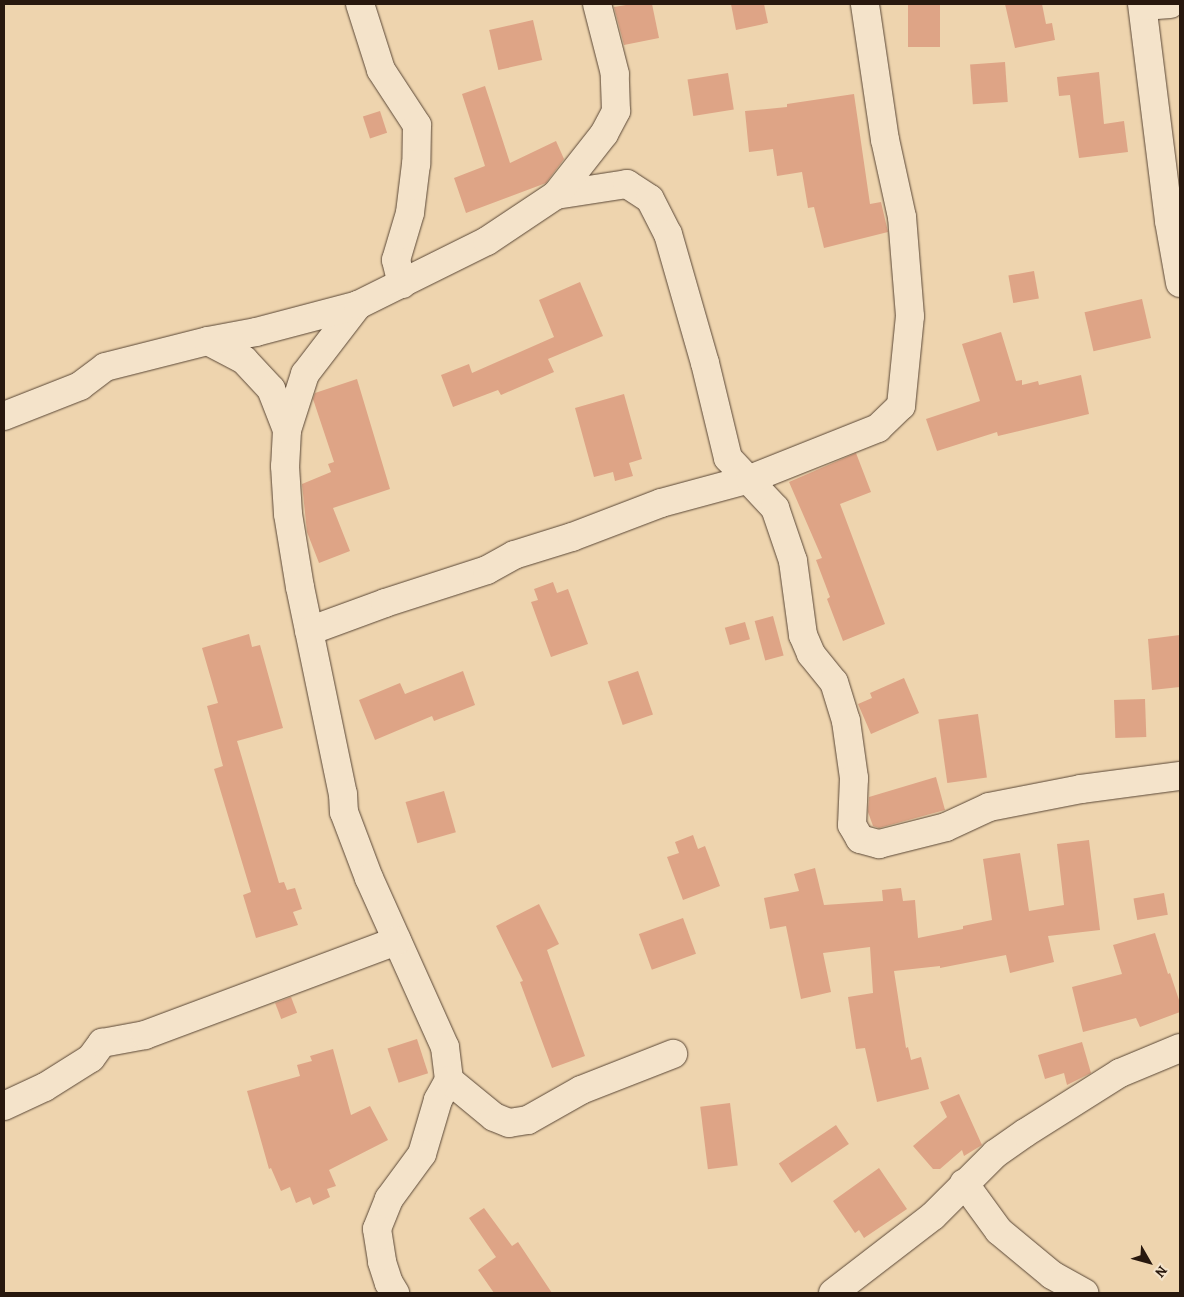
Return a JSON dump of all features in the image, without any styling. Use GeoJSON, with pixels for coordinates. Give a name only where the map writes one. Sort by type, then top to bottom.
{"type":"FeatureCollection","features":[{"type":"Feature","properties":{"kind":"street"},"geometry":{"type":"LineString","coordinates":[[360,4],[381,70],[417,125],[416,164],[410,213],[396,260],[402,284]]}},
{"type":"Feature","properties":{"kind":"street"},"geometry":{"type":"LineString","coordinates":[[4,416],[80,386],[105,367],[208,341],[256,332],[358,305],[487,241],[556,195],[604,134],[616,111],[615,74],[597,4]]}},
{"type":"Feature","properties":{"kind":"street"},"geometry":{"type":"LineString","coordinates":[[308,631],[385,603],[487,570],[514,555],[572,537],[662,503],[750,479],[878,428],[901,406],[910,316],[902,217],[885,140],[865,4]]}},
{"type":"Feature","properties":{"kind":"street"},"geometry":{"type":"LineString","coordinates":[[1170,4],[1142,5],[1168,221],[1180,283]]}},
{"type":"Feature","properties":{"kind":"street"},"geometry":{"type":"LineString","coordinates":[[556,195],[627,184],[650,199],[668,234],[705,363],[728,458],[750,479],[775,508],[793,561],[804,636],[811,654],[834,682],[846,721],[854,778],[852,825],[860,839],[879,844],[946,827],[989,807],[1082,790],[1180,776]]}},
{"type":"Feature","properties":{"kind":"street"},"geometry":{"type":"LineString","coordinates":[[358,305],[305,374],[287,430],[284,466],[288,514],[308,631],[343,794],[344,812],[357,850],[445,1046],[449,1080],[438,1100],[422,1154],[389,1199],[377,1229],[382,1262],[395,1293]]}},
{"type":"Feature","properties":{"kind":"street"},"geometry":{"type":"LineString","coordinates":[[208,341],[244,360],[271,389],[287,430]]}},
{"type":"Feature","properties":{"kind":"street"},"geometry":{"type":"LineString","coordinates":[[4,1106],[45,1087],[91,1058],[102,1043],[154,1032],[397,941]]}},
{"type":"Feature","properties":{"kind":"street"},"geometry":{"type":"LineString","coordinates":[[833,1293],[933,1216],[995,1154],[1120,1073],[1180,1048]]}},
{"type":"Feature","properties":{"kind":"street"},"geometry":{"type":"LineString","coordinates":[[449,1080],[494,1117],[509,1123],[528,1120],[581,1090],[673,1054]]}},
{"type":"Feature","properties":{"kind":"street"},"geometry":{"type":"LineString","coordinates":[[964,1183],[999,1231],[1052,1275],[1084,1293]]}},
{"type":"Feature","properties":{"kind":"building"},"geometry":{"type":"Polygon","coordinates":[[[632,4],[652,4],[659,38],[624,45],[614,7],[632,4]]]}},
{"type":"Feature","properties":{"kind":"building"},"geometry":{"type":"Polygon","coordinates":[[[731,4],[764,4],[768,23],[736,30],[731,4]]]}},
{"type":"Feature","properties":{"kind":"building"},"geometry":{"type":"Polygon","coordinates":[[[908,4],[940,4],[940,47],[908,47],[908,4]]]}},
{"type":"Feature","properties":{"kind":"building"},"geometry":{"type":"Polygon","coordinates":[[[1005,4],[1042,4],[1046,24],[1052,23],[1055,40],[1015,48],[1005,4]]]}},
{"type":"Feature","properties":{"kind":"building"},"geometry":{"type":"Polygon","coordinates":[[[533,20],[542,60],[498,70],[489,30],[533,20]]]}},
{"type":"Feature","properties":{"kind":"building"},"geometry":{"type":"Polygon","coordinates":[[[1005,62],[1008,102],[973,104],[970,64],[1005,62]]]}},
{"type":"Feature","properties":{"kind":"building"},"geometry":{"type":"Polygon","coordinates":[[[1099,72],[1104,124],[1124,121],[1128,152],[1079,158],[1070,95],[1059,96],[1057,77],[1099,72]]]}},
{"type":"Feature","properties":{"kind":"building"},"geometry":{"type":"Polygon","coordinates":[[[728,73],[734,110],[693,116],[688,79],[728,73]]]}},
{"type":"Feature","properties":{"kind":"building"},"geometry":{"type":"Polygon","coordinates":[[[485,86],[510,163],[556,141],[564,159],[546,183],[466,213],[454,178],[485,166],[462,94],[485,86]]]}},
{"type":"Feature","properties":{"kind":"building"},"geometry":{"type":"Polygon","coordinates":[[[854,94],[870,204],[881,202],[888,232],[824,248],[814,207],[808,208],[802,172],[777,176],[773,149],[749,152],[745,111],[787,107],[787,104],[854,94]]]}},
{"type":"Feature","properties":{"kind":"building"},"geometry":{"type":"Polygon","coordinates":[[[380,111],[387,133],[370,138],[363,117],[380,111]]]}},
{"type":"Feature","properties":{"kind":"building"},"geometry":{"type":"Polygon","coordinates":[[[1034,271],[1039,299],[1013,303],[1008,276],[1034,271]]]}},
{"type":"Feature","properties":{"kind":"building"},"geometry":{"type":"Polygon","coordinates":[[[580,282],[603,336],[548,359],[554,372],[501,395],[498,390],[453,407],[441,375],[469,364],[472,373],[554,337],[539,300],[580,282]]]}},
{"type":"Feature","properties":{"kind":"building"},"geometry":{"type":"Polygon","coordinates":[[[1142,299],[1151,338],[1094,351],[1085,312],[1142,299]]]}},
{"type":"Feature","properties":{"kind":"building"},"geometry":{"type":"Polygon","coordinates":[[[1001,332],[1016,381],[1022,380],[1022,385],[1038,381],[1039,385],[1081,375],[1089,414],[998,436],[997,432],[937,451],[926,419],[980,401],[962,344],[1001,332]]]}},
{"type":"Feature","properties":{"kind":"building"},"geometry":{"type":"Polygon","coordinates":[[[357,379],[390,489],[333,508],[350,551],[319,563],[307,532],[302,484],[331,472],[328,464],[334,462],[313,399],[315,393],[357,379]]]}},
{"type":"Feature","properties":{"kind":"building"},"geometry":{"type":"Polygon","coordinates":[[[624,394],[642,459],[629,463],[633,476],[615,481],[613,472],[594,477],[575,408],[624,394]]]}},
{"type":"Feature","properties":{"kind":"building"},"geometry":{"type":"Polygon","coordinates":[[[856,453],[871,492],[840,504],[885,624],[843,641],[827,599],[830,597],[816,560],[822,558],[789,482],[856,453]]]}},
{"type":"Feature","properties":{"kind":"building"},"geometry":{"type":"Polygon","coordinates":[[[553,582],[557,593],[568,589],[588,644],[551,657],[531,602],[538,600],[534,589],[553,582]]]}},
{"type":"Feature","properties":{"kind":"building"},"geometry":{"type":"Polygon","coordinates":[[[773,616],[784,656],[765,661],[755,621],[773,616]]]}},
{"type":"Feature","properties":{"kind":"building"},"geometry":{"type":"Polygon","coordinates":[[[745,622],[750,639],[730,645],[725,628],[745,622]]]}},
{"type":"Feature","properties":{"kind":"building"},"geometry":{"type":"Polygon","coordinates":[[[249,634],[252,647],[260,645],[283,728],[237,741],[279,883],[284,882],[287,890],[295,888],[302,909],[293,912],[298,925],[256,938],[243,895],[251,892],[214,769],[223,766],[207,706],[218,703],[202,648],[249,634]]]}},
{"type":"Feature","properties":{"kind":"building"},"geometry":{"type":"Polygon","coordinates":[[[1180,635],[1180,687],[1152,690],[1148,639],[1180,635]]]}},
{"type":"Feature","properties":{"kind":"building"},"geometry":{"type":"Polygon","coordinates":[[[463,671],[475,705],[434,721],[432,716],[375,740],[359,700],[400,683],[405,694],[463,671]]]}},
{"type":"Feature","properties":{"kind":"building"},"geometry":{"type":"Polygon","coordinates":[[[638,671],[653,714],[623,725],[608,681],[638,671]]]}},
{"type":"Feature","properties":{"kind":"building"},"geometry":{"type":"Polygon","coordinates":[[[904,678],[919,713],[871,734],[858,704],[872,698],[870,693],[904,678]]]}},
{"type":"Feature","properties":{"kind":"building"},"geometry":{"type":"Polygon","coordinates":[[[1145,699],[1146,737],[1115,738],[1114,700],[1145,699]]]}},
{"type":"Feature","properties":{"kind":"building"},"geometry":{"type":"Polygon","coordinates":[[[978,714],[987,777],[947,783],[938,720],[978,714]]]}},
{"type":"Feature","properties":{"kind":"building"},"geometry":{"type":"Polygon","coordinates":[[[936,777],[945,810],[879,828],[873,826],[868,812],[869,797],[936,777]]]}},
{"type":"Feature","properties":{"kind":"building"},"geometry":{"type":"Polygon","coordinates":[[[444,791],[456,832],[417,843],[406,802],[444,791]]]}},
{"type":"Feature","properties":{"kind":"building"},"geometry":{"type":"Polygon","coordinates":[[[693,835],[698,849],[705,846],[720,886],[683,900],[667,857],[679,853],[675,842],[693,835]]]}},
{"type":"Feature","properties":{"kind":"building"},"geometry":{"type":"Polygon","coordinates":[[[1089,840],[1100,930],[1048,936],[1054,962],[1010,973],[1006,955],[940,968],[940,966],[894,971],[906,1048],[908,1047],[911,1060],[921,1057],[929,1089],[877,1102],[865,1048],[856,1049],[848,997],[873,993],[870,947],[823,953],[831,992],[801,999],[786,926],[770,929],[764,898],[799,891],[794,874],[815,868],[824,905],[883,901],[882,890],[901,888],[903,901],[915,900],[918,938],[963,929],[963,926],[992,920],[983,859],[1020,853],[1029,911],[1064,905],[1057,844],[1089,840]]]}},
{"type":"Feature","properties":{"kind":"building"},"geometry":{"type":"Polygon","coordinates":[[[1164,893],[1168,915],[1137,920],[1133,898],[1164,893]]]}},
{"type":"Feature","properties":{"kind":"building"},"geometry":{"type":"Polygon","coordinates":[[[539,904],[559,944],[547,950],[585,1056],[552,1068],[520,982],[523,981],[496,926],[539,904]]]}},
{"type":"Feature","properties":{"kind":"building"},"geometry":{"type":"Polygon","coordinates":[[[683,918],[696,954],[652,970],[639,934],[683,918]]]}},
{"type":"Feature","properties":{"kind":"building"},"geometry":{"type":"Polygon","coordinates":[[[1155,933],[1168,974],[1170,973],[1180,1003],[1180,1012],[1140,1027],[1136,1018],[1083,1032],[1072,987],[1122,974],[1113,945],[1155,933]]]}},
{"type":"Feature","properties":{"kind":"building"},"geometry":{"type":"Polygon","coordinates":[[[291,997],[297,1013],[281,1019],[275,1003],[291,997]]]}},
{"type":"Feature","properties":{"kind":"building"},"geometry":{"type":"Polygon","coordinates":[[[417,1039],[428,1073],[399,1083],[388,1049],[417,1039]]]}},
{"type":"Feature","properties":{"kind":"building"},"geometry":{"type":"Polygon","coordinates":[[[1082,1042],[1091,1073],[1067,1085],[1064,1073],[1045,1079],[1038,1055],[1082,1042]]]}},
{"type":"Feature","properties":{"kind":"building"},"geometry":{"type":"Polygon","coordinates":[[[333,1049],[351,1115],[370,1106],[388,1140],[329,1170],[336,1186],[327,1189],[330,1197],[313,1205],[310,1197],[296,1203],[290,1187],[281,1191],[271,1168],[269,1169],[247,1091],[300,1076],[297,1065],[312,1061],[310,1056],[333,1049]]]}},
{"type":"Feature","properties":{"kind":"building"},"geometry":{"type":"Polygon","coordinates":[[[959,1094],[982,1145],[964,1156],[962,1150],[940,1169],[933,1169],[913,1146],[947,1117],[940,1102],[959,1094]]]}},
{"type":"Feature","properties":{"kind":"building"},"geometry":{"type":"Polygon","coordinates":[[[730,1103],[738,1166],[708,1169],[700,1107],[730,1103]]]}},
{"type":"Feature","properties":{"kind":"building"},"geometry":{"type":"Polygon","coordinates":[[[836,1125],[849,1144],[792,1183],[779,1164],[836,1125]]]}},
{"type":"Feature","properties":{"kind":"building"},"geometry":{"type":"Polygon","coordinates":[[[879,1168],[907,1209],[864,1238],[859,1230],[855,1233],[833,1201],[879,1168]]]}},
{"type":"Feature","properties":{"kind":"building"},"geometry":{"type":"Polygon","coordinates":[[[484,1208],[512,1246],[518,1242],[552,1293],[494,1293],[478,1270],[496,1257],[469,1218],[484,1208]]]}}]}
